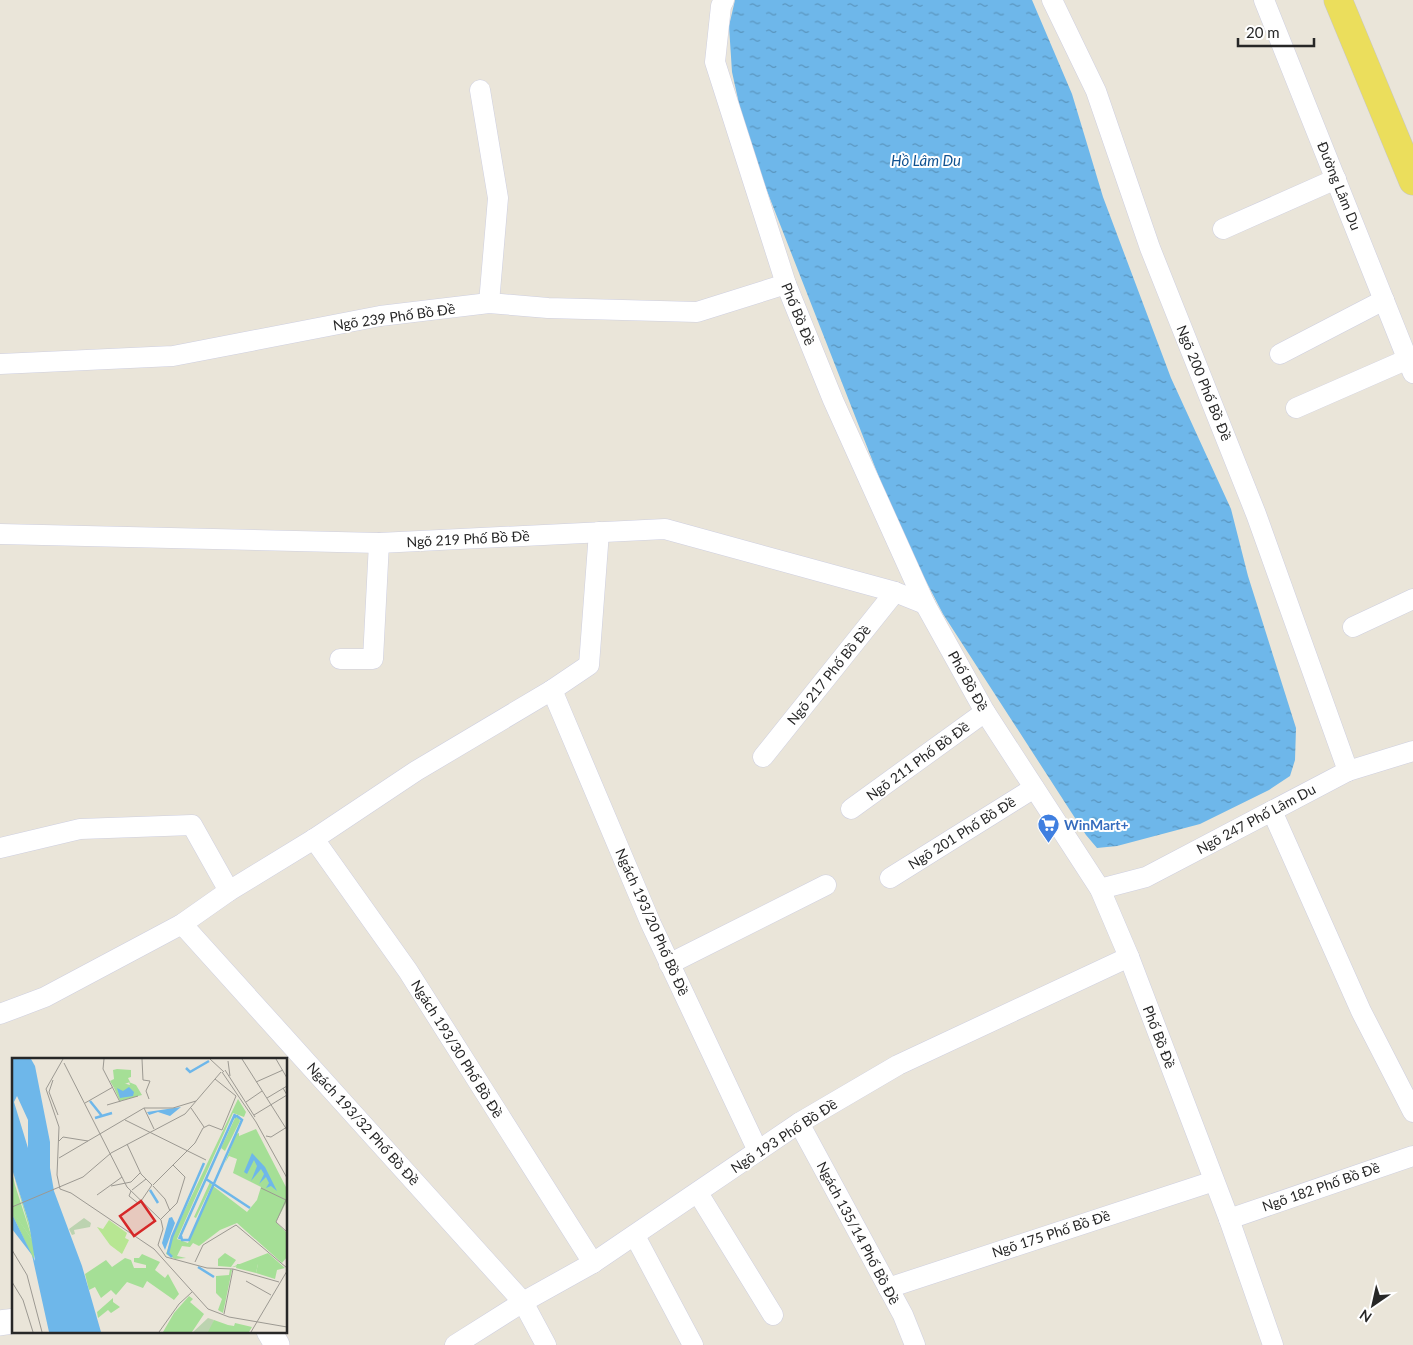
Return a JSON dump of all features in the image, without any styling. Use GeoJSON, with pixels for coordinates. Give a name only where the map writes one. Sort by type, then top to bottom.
{"type":"FeatureCollection","features":[{"type":"Feature","properties":{"kind":"main road"},"geometry":{"type":"LineString","coordinates":[[1338,0],[1413,181]]}},
{"type":"Feature","properties":{"kind":"street","name":"Phố Bồ Đề"},"geometry":{"type":"LineString","coordinates":[[724,0],[721,6],[714,62],[786,284],[832,400],[925,604],[985,712],[1100,889],[1129,957],[1229,1218],[1273,1345]]}},
{"type":"Feature","properties":{"kind":"street","name":"Ngõ 200 Phố Bồ Đề"},"geometry":{"type":"LineString","coordinates":[[1052,0],[1096,91],[1150,248],[1256,514],[1348,771]]}},
{"type":"Feature","properties":{"kind":"street","name":"Đường Lâm Du"},"geometry":{"type":"LineString","coordinates":[[1264,0],[1410,366]]}},
{"type":"Feature","properties":{"kind":"street"},"geometry":{"type":"LineString","coordinates":[[480,90],[498,198],[489,303]]}},
{"type":"Feature","properties":{"kind":"street"},"geometry":{"type":"LineString","coordinates":[[1223,229],[1336,179]]}},
{"type":"Feature","properties":{"kind":"street","name":"Ngõ 239 Phố Bồ Đề"},"geometry":{"type":"LineString","coordinates":[[0,364],[173,356],[380,316],[489,303],[548,308],[697,312],[786,284]]}},
{"type":"Feature","properties":{"kind":"street"},"geometry":{"type":"LineString","coordinates":[[1280,354],[1384,300]]}},
{"type":"Feature","properties":{"kind":"street"},"geometry":{"type":"LineString","coordinates":[[1296,408],[1410,366]]}},
{"type":"Feature","properties":{"kind":"street","name":"Ngõ 219 Phố Bồ Đề"},"geometry":{"type":"LineString","coordinates":[[0,534],[379,544],[665,529],[895,592],[925,604]]}},
{"type":"Feature","properties":{"kind":"street"},"geometry":{"type":"LineString","coordinates":[[0,1014],[45,997],[182,924],[229,891],[314,839],[416,771],[552,690],[589,665],[599,532]]}},
{"type":"Feature","properties":{"kind":"street"},"geometry":{"type":"LineString","coordinates":[[340,659],[373,658],[379,544]]}},
{"type":"Feature","properties":{"kind":"street","name":"Ngõ 217 Phố Bồ Đề"},"geometry":{"type":"LineString","coordinates":[[763,757],[895,592]]}},
{"type":"Feature","properties":{"kind":"street"},"geometry":{"type":"LineString","coordinates":[[1353,627],[1413,599]]}},
{"type":"Feature","properties":{"kind":"street","name":"Ngách 193/20 Phố Bồ Đề"},"geometry":{"type":"LineString","coordinates":[[552,690],[669,964],[758,1151]]}},
{"type":"Feature","properties":{"kind":"street","name":"Ngõ 211 Phố Bồ Đề"},"geometry":{"type":"LineString","coordinates":[[851,809],[985,712]]}},
{"type":"Feature","properties":{"kind":"street","name":"Ngõ 247 Phố Lâm Du"},"geometry":{"type":"LineString","coordinates":[[1100,889],[1146,877],[1348,771],[1413,751]]}},
{"type":"Feature","properties":{"kind":"street","name":"Ngõ 201 Phố Bồ Đề"},"geometry":{"type":"LineString","coordinates":[[890,878],[1034,788]]}},
{"type":"Feature","properties":{"kind":"street"},"geometry":{"type":"LineString","coordinates":[[1272,810],[1361,1011],[1413,1112]]}},
{"type":"Feature","properties":{"kind":"street"},"geometry":{"type":"LineString","coordinates":[[0,848],[80,829],[192,825],[229,891]]}},
{"type":"Feature","properties":{"kind":"street","name":"Ngách 193/30 Phố Bồ Đề"},"geometry":{"type":"LineString","coordinates":[[314,839],[408,971],[593,1263]]}},
{"type":"Feature","properties":{"kind":"street"},"geometry":{"type":"LineString","coordinates":[[669,964],[826,886]]}},
{"type":"Feature","properties":{"kind":"street","name":"Ngách 193/32 Phố Bồ Đề"},"geometry":{"type":"LineString","coordinates":[[182,924],[523,1302],[546,1345]]}},
{"type":"Feature","properties":{"kind":"street","name":"Ngõ 193 Phố Bồ Đề"},"geometry":{"type":"LineString","coordinates":[[455,1345],[523,1302],[593,1263],[698,1194],[799,1123],[898,1065],[1129,957]]}},
{"type":"Feature","properties":{"kind":"street","name":"Ngách 135/14 Phố Bồ Đề"},"geometry":{"type":"LineString","coordinates":[[799,1123],[888,1288],[915,1345]]}},
{"type":"Feature","properties":{"kind":"street","name":"Ngõ 182 Phố Bồ Đề"},"geometry":{"type":"LineString","coordinates":[[1229,1218],[1413,1156]]}},
{"type":"Feature","properties":{"kind":"street","name":"Ngõ 175 Phố Bồ Đề"},"geometry":{"type":"LineString","coordinates":[[888,1288],[1214,1181]]}},
{"type":"Feature","properties":{"kind":"street"},"geometry":{"type":"LineString","coordinates":[[698,1194],[773,1315]]}},
{"type":"Feature","properties":{"kind":"street"},"geometry":{"type":"LineString","coordinates":[[634,1236],[693,1345]]}},
{"type":"Feature","properties":{"kind":"street"},"geometry":{"type":"LineString","coordinates":[[270,1332],[277,1345]]}},
{"type":"Feature","properties":{"kind":"water","name":"Hồ Lâm Du"},"geometry":{"type":"Polygon","coordinates":[[[735,0],[1032,0],[1072,94],[1103,197],[1171,378],[1231,509],[1248,576],[1296,728],[1295,760],[1290,776],[1269,790],[1200,824],[1117,846],[1097,848],[1086,835],[943,614],[900,531],[747,140],[732,72],[729,26],[735,0]]]}},
{"type":"Feature","properties":{"kind":"place","name":"WinMart+"},"geometry":{"type":"Point","coordinates":[1048,844]}}]}
